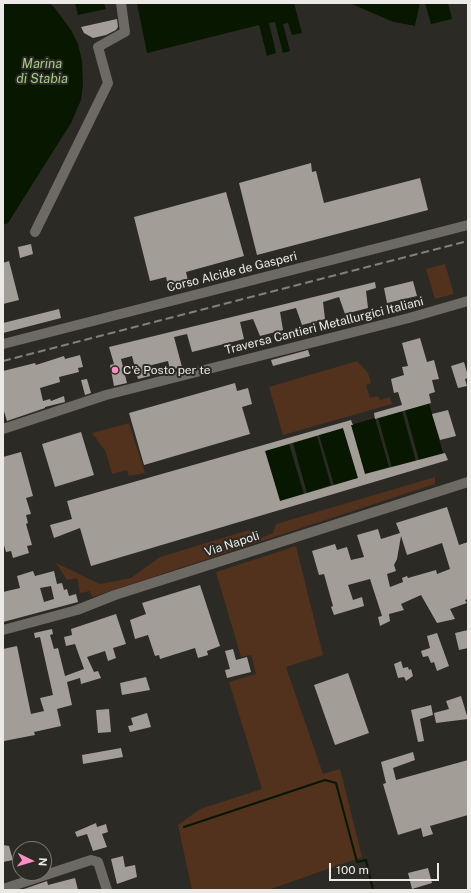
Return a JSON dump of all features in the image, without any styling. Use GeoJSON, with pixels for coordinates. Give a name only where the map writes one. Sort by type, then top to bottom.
{"type":"FeatureCollection","features":[{"type":"Feature","properties":{"kind":"street"},"geometry":{"type":"LineString","coordinates":[[35,232],[108,82],[98,48],[125,32],[122,3]]}},
{"type":"Feature","properties":{"kind":"street","name":"Corso Alcide de Gasperi"},"geometry":{"type":"LineString","coordinates":[[3,344],[468,225]]}},
{"type":"Feature","properties":{"kind":"street","name":"Traversa Cantieri Metallurgici Italiani"},"geometry":{"type":"LineString","coordinates":[[3,429],[106,395],[409,318],[468,301]]}},
{"type":"Feature","properties":{"kind":"street","name":"Via Napoli"},"geometry":{"type":"LineString","coordinates":[[3,630],[77,610],[115,595],[468,482]]}},
{"type":"Feature","properties":{"kind":"street"},"geometry":{"type":"LineString","coordinates":[[3,889],[91,860],[98,862],[107,890]]}},
{"type":"Feature","properties":{"kind":"shaded area"},"geometry":{"type":"Polygon","coordinates":[[[445,264],[454,294],[435,299],[426,269],[445,264]]]}},
{"type":"Feature","properties":{"kind":"shaded area"},"geometry":{"type":"Polygon","coordinates":[[[357,361],[368,373],[371,383],[366,385],[370,398],[378,396],[380,400],[390,397],[392,404],[283,435],[269,387],[357,361]]]}},
{"type":"Feature","properties":{"kind":"shaded area"},"geometry":{"type":"Polygon","coordinates":[[[129,423],[145,473],[129,476],[127,470],[112,474],[106,452],[92,433],[129,423]]]}},
{"type":"Feature","properties":{"kind":"shaded area"},"geometry":{"type":"Polygon","coordinates":[[[435,477],[435,484],[92,597],[90,591],[80,593],[77,578],[67,580],[56,563],[100,584],[131,578],[160,557],[249,530],[261,538],[273,533],[276,524],[435,477]]]}},
{"type":"Feature","properties":{"kind":"shaded area"},"geometry":{"type":"Polygon","coordinates":[[[296,546],[323,655],[286,667],[323,774],[340,769],[362,857],[268,890],[192,890],[178,825],[200,809],[262,789],[229,682],[256,674],[251,655],[241,657],[216,572],[296,546]]]}},
{"type":"Feature","properties":{"kind":"water","name":"Marina di Stabia"},"geometry":{"type":"Polygon","coordinates":[[[3,3],[49,3],[54,7],[71,30],[78,44],[82,61],[83,84],[81,100],[71,123],[8,223],[3,225],[3,3]]]}},
{"type":"Feature","properties":{"kind":"water"},"geometry":{"type":"Polygon","coordinates":[[[75,3],[104,3],[106,9],[78,15],[75,3]]]}},
{"type":"Feature","properties":{"kind":"water"},"geometry":{"type":"Polygon","coordinates":[[[137,3],[294,3],[302,33],[292,35],[288,23],[283,24],[290,51],[283,53],[275,22],[269,23],[276,53],[267,56],[259,25],[147,53],[137,3]]]}},
{"type":"Feature","properties":{"kind":"water"},"geometry":{"type":"Polygon","coordinates":[[[350,3],[420,3],[415,26],[393,22],[350,3]]]}},
{"type":"Feature","properties":{"kind":"water"},"geometry":{"type":"Polygon","coordinates":[[[425,3],[448,3],[452,19],[431,24],[425,3]]]}},
{"type":"Feature","properties":{"kind":"water"},"geometry":{"type":"Polygon","coordinates":[[[429,403],[443,453],[419,460],[405,410],[429,403]]]}},
{"type":"Feature","properties":{"kind":"water"},"geometry":{"type":"Polygon","coordinates":[[[402,411],[416,461],[392,468],[378,418],[402,411]]]}},
{"type":"Feature","properties":{"kind":"water"},"geometry":{"type":"Polygon","coordinates":[[[375,418],[389,467],[365,474],[351,425],[375,418]]]}},
{"type":"Feature","properties":{"kind":"water"},"geometry":{"type":"Polygon","coordinates":[[[343,428],[358,478],[334,485],[319,435],[343,428]]]}},
{"type":"Feature","properties":{"kind":"water"},"geometry":{"type":"Polygon","coordinates":[[[317,436],[331,485],[307,493],[293,443],[317,436]]]}},
{"type":"Feature","properties":{"kind":"water"},"geometry":{"type":"Polygon","coordinates":[[[289,444],[304,494],[280,501],[265,451],[289,444]]]}},
{"type":"Feature","properties":{"kind":"pier"},"geometry":{"type":"Polygon","coordinates":[[[348,3],[393,22],[415,26],[420,3],[422,3],[415,28],[392,24],[348,3]]]}},
{"type":"Feature","properties":{"kind":"building"},"geometry":{"type":"Polygon","coordinates":[[[117,19],[118,27],[116,30],[106,35],[93,38],[84,33],[81,27],[117,19]]]}},
{"type":"Feature","properties":{"kind":"building"},"geometry":{"type":"Polygon","coordinates":[[[311,163],[312,172],[316,171],[324,203],[420,178],[428,210],[257,255],[239,183],[311,163]]]}},
{"type":"Feature","properties":{"kind":"building"},"geometry":{"type":"Polygon","coordinates":[[[226,192],[244,256],[186,272],[189,285],[169,289],[166,277],[150,281],[134,217],[226,192]]]}},
{"type":"Feature","properties":{"kind":"building"},"geometry":{"type":"Polygon","coordinates":[[[31,244],[33,254],[20,258],[18,247],[31,244]]]}},
{"type":"Feature","properties":{"kind":"building"},"geometry":{"type":"Polygon","coordinates":[[[9,261],[19,300],[3,304],[3,263],[9,261]]]}},
{"type":"Feature","properties":{"kind":"building"},"geometry":{"type":"Polygon","coordinates":[[[413,281],[417,296],[387,303],[384,288],[413,281]]]}},
{"type":"Feature","properties":{"kind":"building"},"geometry":{"type":"Polygon","coordinates":[[[375,282],[376,288],[366,291],[368,308],[345,314],[339,297],[323,302],[325,319],[302,325],[296,308],[280,312],[283,330],[260,336],[253,319],[240,322],[244,339],[192,352],[187,334],[174,337],[182,367],[170,370],[168,361],[148,366],[150,376],[138,379],[132,356],[121,359],[127,383],[114,386],[110,365],[114,364],[109,347],[375,282]]]}},
{"type":"Feature","properties":{"kind":"building"},"geometry":{"type":"Polygon","coordinates":[[[59,309],[61,318],[3,333],[3,323],[59,309]]]}},
{"type":"Feature","properties":{"kind":"building"},"geometry":{"type":"Polygon","coordinates":[[[420,338],[427,362],[434,360],[439,379],[432,380],[435,392],[429,394],[431,403],[375,419],[374,413],[402,405],[398,392],[394,393],[391,379],[404,375],[402,367],[408,366],[402,343],[420,338]]]}},
{"type":"Feature","properties":{"kind":"building"},"geometry":{"type":"Polygon","coordinates":[[[308,350],[310,356],[273,366],[271,360],[308,350]]]}},
{"type":"Feature","properties":{"kind":"building"},"geometry":{"type":"Polygon","coordinates":[[[80,355],[83,367],[78,368],[79,372],[59,377],[60,382],[40,388],[43,401],[50,399],[51,401],[64,396],[65,402],[45,407],[7,421],[3,408],[3,371],[35,363],[36,365],[64,356],[65,359],[80,355]]]}},
{"type":"Feature","properties":{"kind":"building"},"geometry":{"type":"Polygon","coordinates":[[[464,362],[468,376],[468,378],[465,379],[467,386],[458,388],[451,366],[464,362]]]}},
{"type":"Feature","properties":{"kind":"building"},"geometry":{"type":"Polygon","coordinates":[[[87,379],[91,393],[85,395],[81,380],[87,379]]]}},
{"type":"Feature","properties":{"kind":"building"},"geometry":{"type":"Polygon","coordinates":[[[235,383],[237,391],[248,388],[252,404],[242,407],[250,434],[144,465],[129,413],[235,383]]]}},
{"type":"Feature","properties":{"kind":"building"},"geometry":{"type":"Polygon","coordinates":[[[448,410],[456,436],[440,440],[432,414],[448,410]]]}},
{"type":"Feature","properties":{"kind":"building"},"geometry":{"type":"Polygon","coordinates":[[[351,420],[353,425],[351,425],[365,474],[445,453],[448,460],[91,566],[80,528],[54,538],[50,525],[72,519],[67,501],[351,420]],[[343,428],[265,451],[280,501],[358,478],[343,428]]]}},
{"type":"Feature","properties":{"kind":"building"},"geometry":{"type":"Polygon","coordinates":[[[81,432],[94,475],[55,487],[42,444],[81,432]]]}},
{"type":"Feature","properties":{"kind":"building"},"geometry":{"type":"Polygon","coordinates":[[[21,452],[33,496],[26,498],[31,514],[26,515],[28,523],[26,524],[32,545],[27,546],[29,553],[13,558],[11,551],[6,552],[3,542],[3,457],[21,452]]]}},
{"type":"Feature","properties":{"kind":"building"},"geometry":{"type":"Polygon","coordinates":[[[447,507],[459,545],[468,542],[468,599],[465,600],[467,603],[450,609],[455,619],[437,623],[421,595],[401,604],[404,610],[389,614],[390,621],[380,626],[378,617],[382,616],[370,579],[348,585],[353,600],[362,597],[364,606],[334,615],[324,574],[319,575],[312,551],[335,544],[337,550],[347,547],[351,560],[364,557],[357,535],[378,529],[381,539],[400,533],[396,523],[447,507]],[[401,536],[397,559],[394,565],[396,571],[387,574],[390,587],[403,582],[402,578],[407,576],[408,578],[436,570],[437,574],[450,569],[442,543],[407,555],[401,536]]]}},
{"type":"Feature","properties":{"kind":"building"},"geometry":{"type":"Polygon","coordinates":[[[33,571],[35,576],[54,571],[57,584],[62,583],[64,590],[67,589],[69,596],[76,594],[78,602],[3,622],[3,592],[20,588],[17,576],[33,571]],[[51,586],[40,588],[44,602],[54,599],[51,586]]]}},
{"type":"Feature","properties":{"kind":"building"},"geometry":{"type":"Polygon","coordinates":[[[200,585],[220,646],[207,651],[208,655],[198,658],[195,648],[160,659],[159,655],[155,656],[148,635],[135,639],[130,620],[146,614],[142,603],[200,585]]]}},
{"type":"Feature","properties":{"kind":"building"},"geometry":{"type":"Polygon","coordinates":[[[116,614],[126,644],[113,648],[116,658],[108,661],[105,651],[87,657],[94,672],[98,671],[101,678],[81,684],[80,678],[67,682],[72,705],[57,709],[61,726],[34,732],[35,735],[4,741],[3,649],[17,646],[31,714],[44,711],[40,698],[53,695],[40,637],[35,638],[34,633],[52,629],[53,634],[50,635],[54,649],[58,648],[65,676],[84,669],[75,644],[66,646],[64,637],[72,635],[71,629],[116,614]]]}},
{"type":"Feature","properties":{"kind":"building"},"geometry":{"type":"Polygon","coordinates":[[[468,630],[468,648],[459,650],[455,633],[468,630]]]}},
{"type":"Feature","properties":{"kind":"building"},"geometry":{"type":"Polygon","coordinates":[[[437,633],[449,666],[437,671],[434,662],[431,663],[428,656],[423,657],[421,651],[430,648],[427,636],[437,633]]]}},
{"type":"Feature","properties":{"kind":"building"},"geometry":{"type":"Polygon","coordinates":[[[233,649],[236,660],[247,657],[251,672],[227,678],[225,670],[230,669],[225,651],[233,649]]]}},
{"type":"Feature","properties":{"kind":"building"},"geometry":{"type":"Polygon","coordinates":[[[401,661],[403,668],[408,667],[409,670],[411,669],[413,676],[406,681],[404,677],[398,678],[394,664],[401,661]]]}},
{"type":"Feature","properties":{"kind":"building"},"geometry":{"type":"Polygon","coordinates":[[[348,673],[369,733],[335,745],[314,685],[348,673]]]}},
{"type":"Feature","properties":{"kind":"building"},"geometry":{"type":"Polygon","coordinates":[[[146,677],[150,690],[122,695],[120,683],[146,677]]]}},
{"type":"Feature","properties":{"kind":"building"},"geometry":{"type":"Polygon","coordinates":[[[461,696],[468,719],[436,723],[434,713],[449,709],[446,701],[461,696]]]}},
{"type":"Feature","properties":{"kind":"building"},"geometry":{"type":"Polygon","coordinates":[[[431,705],[433,715],[420,719],[424,741],[418,742],[411,710],[431,705]]]}},
{"type":"Feature","properties":{"kind":"building"},"geometry":{"type":"Polygon","coordinates":[[[109,709],[111,732],[98,733],[96,710],[109,709]]]}},
{"type":"Feature","properties":{"kind":"building"},"geometry":{"type":"Polygon","coordinates":[[[147,713],[151,727],[130,732],[128,726],[133,725],[131,718],[147,713]]]}},
{"type":"Feature","properties":{"kind":"building"},"geometry":{"type":"Polygon","coordinates":[[[121,748],[123,757],[83,764],[82,755],[121,748]]]}},
{"type":"Feature","properties":{"kind":"building"},"geometry":{"type":"Polygon","coordinates":[[[413,752],[415,760],[393,768],[396,780],[468,760],[468,815],[430,826],[433,834],[423,837],[421,828],[398,835],[383,784],[386,783],[381,762],[413,752]]]}},
{"type":"Feature","properties":{"kind":"building"},"geometry":{"type":"Polygon","coordinates":[[[96,823],[97,827],[106,824],[108,832],[102,834],[107,847],[93,851],[87,834],[77,837],[75,832],[96,823]]]}},
{"type":"Feature","properties":{"kind":"building"},"geometry":{"type":"Polygon","coordinates":[[[3,845],[9,846],[12,860],[3,862],[3,845]]]}},
{"type":"Feature","properties":{"kind":"building"},"geometry":{"type":"Polygon","coordinates":[[[123,856],[125,867],[135,865],[137,877],[117,884],[111,859],[123,856]]]}},
{"type":"Feature","properties":{"kind":"building"},"geometry":{"type":"Polygon","coordinates":[[[428,868],[432,883],[412,889],[408,873],[428,868]]]}},
{"type":"Feature","properties":{"kind":"building"},"geometry":{"type":"Polygon","coordinates":[[[75,878],[78,890],[21,890],[47,881],[48,885],[75,878]]]}},
{"type":"Feature","properties":{"kind":"waterway"},"geometry":{"type":"LineString","coordinates":[[184,827],[325,780],[336,783],[357,862],[366,860],[373,890]]}},
{"type":"Feature","properties":{"kind":"railway"},"geometry":{"type":"LineString","coordinates":[[3,361],[468,241]]}},
{"type":"Feature","properties":{"kind":"place","name":"C'è Posto per te"},"geometry":{"type":"Point","coordinates":[115,370]}}]}
